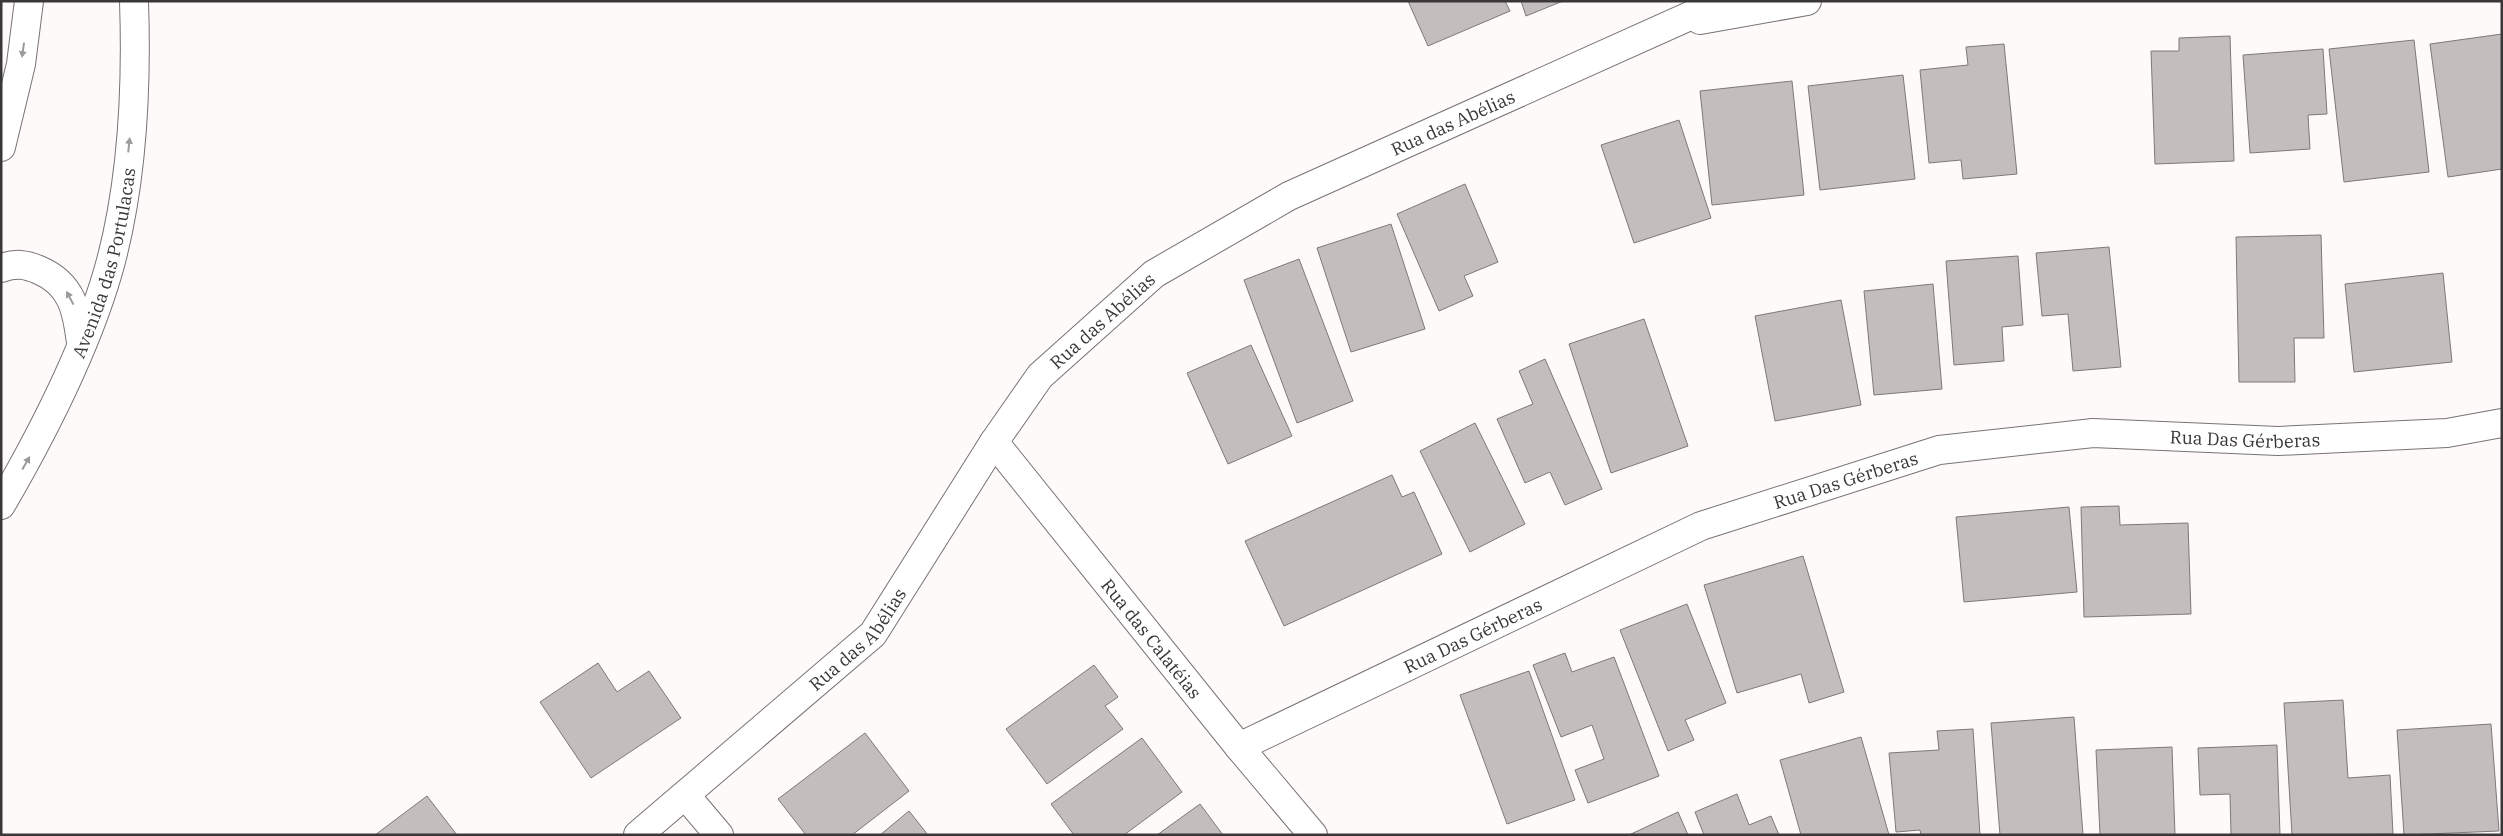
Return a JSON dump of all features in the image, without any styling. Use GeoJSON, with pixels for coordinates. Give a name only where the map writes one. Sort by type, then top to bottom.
{"type":"FeatureCollection","features":[{"type":"Feature","properties":{"kind":"street"},"geometry":{"type":"LineString","coordinates":[[1,147],[21,64],[30,1]]}},
{"type":"Feature","properties":{"kind":"street","name":"Avenida das Portulacas"},"geometry":{"type":"LineString","coordinates":[[1,505],[34,448],[81,344],[111,261],[124,192],[133,115],[134,1]]}},
{"type":"Feature","properties":{"kind":"street","name":"Rua das Abélias"},"geometry":{"type":"LineString","coordinates":[[638,835],[686,796],[873,634],[994,442],[1040,376],[1154,274],[1289,196],[1723,1]]}},
{"type":"Feature","properties":{"kind":"street"},"geometry":{"type":"LineString","coordinates":[[1672,25],[1807,1]]}},
{"type":"Feature","properties":{"kind":"street"},"geometry":{"type":"LineString","coordinates":[[1,268],[13,264],[26,265],[57,279],[68,292],[74,306],[81,344]]}},
{"type":"Feature","properties":{"kind":"street","name":"Rua Das Gérberas"},"geometry":{"type":"LineString","coordinates":[[1239,747],[1701,526],[1939,450],[2093,433],[2278,441],[2447,432],[2502,422]]}},
{"type":"Feature","properties":{"kind":"street","name":"Rua das Calatéias"},"geometry":{"type":"LineString","coordinates":[[994,442],[1312,835]]}},
{"type":"Feature","properties":{"kind":"street"},"geometry":{"type":"LineString","coordinates":[[686,796],[719,835]]}},
{"type":"Feature","properties":{"kind":"building"},"geometry":{"type":"Polygon","coordinates":[[[1408,1],[1505,1],[1510,11],[1428,46],[1408,1]]]}},
{"type":"Feature","properties":{"kind":"building"},"geometry":{"type":"Polygon","coordinates":[[[1521,1],[1563,1],[1526,16],[1521,1]]]}},
{"type":"Feature","properties":{"kind":"building"},"geometry":{"type":"Polygon","coordinates":[[[2502,34],[2502,169],[2448,177],[2430,44],[2502,34]]]}},
{"type":"Feature","properties":{"kind":"building"},"geometry":{"type":"Polygon","coordinates":[[[2230,36],[2234,161],[2155,164],[2151,51],[2179,51],[2179,38],[2230,36]]]}},
{"type":"Feature","properties":{"kind":"building"},"geometry":{"type":"Polygon","coordinates":[[[2414,40],[2429,172],[2344,182],[2329,49],[2414,40]]]}},
{"type":"Feature","properties":{"kind":"building"},"geometry":{"type":"Polygon","coordinates":[[[2004,44],[2017,174],[1963,179],[1961,160],[1929,163],[1920,70],[1968,65],[1966,47],[2004,44]]]}},
{"type":"Feature","properties":{"kind":"building"},"geometry":{"type":"Polygon","coordinates":[[[2323,49],[2327,114],[2308,115],[2310,149],[2250,153],[2243,55],[2323,49]]]}},
{"type":"Feature","properties":{"kind":"building"},"geometry":{"type":"Polygon","coordinates":[[[1903,75],[1915,179],[1820,190],[1808,86],[1903,75]]]}},
{"type":"Feature","properties":{"kind":"building"},"geometry":{"type":"Polygon","coordinates":[[[1792,81],[1804,195],[1712,205],[1700,91],[1792,81]]]}},
{"type":"Feature","properties":{"kind":"building"},"geometry":{"type":"Polygon","coordinates":[[[1679,120],[1711,218],[1634,243],[1601,145],[1679,120]]]}},
{"type":"Feature","properties":{"kind":"building"},"geometry":{"type":"Polygon","coordinates":[[[1465,184],[1498,262],[1464,276],[1473,296],[1439,311],[1397,214],[1465,184]]]}},
{"type":"Feature","properties":{"kind":"building"},"geometry":{"type":"Polygon","coordinates":[[[1391,224],[1425,329],[1351,352],[1317,248],[1391,224]]]}},
{"type":"Feature","properties":{"kind":"building"},"geometry":{"type":"Polygon","coordinates":[[[2321,235],[2324,338],[2294,338],[2295,382],[2239,382],[2236,237],[2321,235]]]}},
{"type":"Feature","properties":{"kind":"building"},"geometry":{"type":"Polygon","coordinates":[[[2109,247],[2121,367],[2073,371],[2068,314],[2042,316],[2036,253],[2109,247]]]}},
{"type":"Feature","properties":{"kind":"building"},"geometry":{"type":"Polygon","coordinates":[[[2018,256],[2023,325],[2002,327],[2004,361],[1954,365],[1946,261],[2018,256]]]}},
{"type":"Feature","properties":{"kind":"building"},"geometry":{"type":"Polygon","coordinates":[[[1299,259],[1353,401],[1297,423],[1244,280],[1299,259]]]}},
{"type":"Feature","properties":{"kind":"building"},"geometry":{"type":"Polygon","coordinates":[[[2443,273],[2452,362],[2354,372],[2345,284],[2443,273]]]}},
{"type":"Feature","properties":{"kind":"building"},"geometry":{"type":"Polygon","coordinates":[[[1933,284],[1942,389],[1874,395],[1864,291],[1933,284]]]}},
{"type":"Feature","properties":{"kind":"building"},"geometry":{"type":"Polygon","coordinates":[[[1841,300],[1861,405],[1775,421],[1755,316],[1841,300]]]}},
{"type":"Feature","properties":{"kind":"building"},"geometry":{"type":"Polygon","coordinates":[[[1644,319],[1688,446],[1611,473],[1569,344],[1644,319]]]}},
{"type":"Feature","properties":{"kind":"building"},"geometry":{"type":"Polygon","coordinates":[[[1251,345],[1292,436],[1228,464],[1187,373],[1251,345]]]}},
{"type":"Feature","properties":{"kind":"building"},"geometry":{"type":"Polygon","coordinates":[[[1545,359],[1602,489],[1565,505],[1550,472],[1525,483],[1497,419],[1533,404],[1519,371],[1545,359]]]}},
{"type":"Feature","properties":{"kind":"building"},"geometry":{"type":"Polygon","coordinates":[[[1475,423],[1525,524],[1470,552],[1420,451],[1475,423]]]}},
{"type":"Feature","properties":{"kind":"building"},"geometry":{"type":"Polygon","coordinates":[[[1392,475],[1402,497],[1414,492],[1442,554],[1284,626],[1245,541],[1392,475]]]}},
{"type":"Feature","properties":{"kind":"building"},"geometry":{"type":"Polygon","coordinates":[[[2119,506],[2120,525],[2188,523],[2191,614],[2084,617],[2081,507],[2119,506]]]}},
{"type":"Feature","properties":{"kind":"building"},"geometry":{"type":"Polygon","coordinates":[[[2069,507],[2077,592],[1964,602],[1956,517],[2069,507]]]}},
{"type":"Feature","properties":{"kind":"building"},"geometry":{"type":"Polygon","coordinates":[[[1803,556],[1844,692],[1809,703],[1801,674],[1737,693],[1704,585],[1803,556]]]}},
{"type":"Feature","properties":{"kind":"building"},"geometry":{"type":"Polygon","coordinates":[[[1687,604],[1726,703],[1685,720],[1694,740],[1668,751],[1620,630],[1687,604]]]}},
{"type":"Feature","properties":{"kind":"building"},"geometry":{"type":"Polygon","coordinates":[[[1565,653],[1572,672],[1614,657],[1659,776],[1588,803],[1575,770],[1604,759],[1592,725],[1561,737],[1533,665],[1565,653]]]}},
{"type":"Feature","properties":{"kind":"building"},"geometry":{"type":"Polygon","coordinates":[[[598,663],[617,692],[649,671],[681,718],[591,778],[540,702],[598,663]]]}},
{"type":"Feature","properties":{"kind":"building"},"geometry":{"type":"Polygon","coordinates":[[[1094,665],[1118,697],[1105,706],[1123,729],[1047,784],[1006,729],[1094,665]]]}},
{"type":"Feature","properties":{"kind":"building"},"geometry":{"type":"Polygon","coordinates":[[[1529,671],[1575,800],[1507,824],[1460,695],[1529,671]]]}},
{"type":"Feature","properties":{"kind":"building"},"geometry":{"type":"Polygon","coordinates":[[[2343,700],[2348,778],[2390,775],[2393,834],[2292,835],[2284,703],[2343,700]]]}},
{"type":"Feature","properties":{"kind":"building"},"geometry":{"type":"Polygon","coordinates":[[[2074,717],[2083,835],[2000,835],[1991,723],[2074,717]]]}},
{"type":"Feature","properties":{"kind":"building"},"geometry":{"type":"Polygon","coordinates":[[[2491,724],[2499,831],[2404,835],[2397,730],[2491,724]]]}},
{"type":"Feature","properties":{"kind":"building"},"geometry":{"type":"Polygon","coordinates":[[[1973,729],[1980,835],[1921,835],[1920,830],[1896,832],[1889,753],[1939,750],[1937,731],[1973,729]]]}},
{"type":"Feature","properties":{"kind":"building"},"geometry":{"type":"Polygon","coordinates":[[[865,733],[909,791],[852,835],[806,835],[778,799],[865,733]]]}},
{"type":"Feature","properties":{"kind":"building"},"geometry":{"type":"Polygon","coordinates":[[[1861,737],[1889,835],[1801,835],[1780,760],[1861,737]]]}},
{"type":"Feature","properties":{"kind":"building"},"geometry":{"type":"Polygon","coordinates":[[[1142,738],[1182,792],[1124,835],[1074,835],[1051,804],[1142,738]]]}},
{"type":"Feature","properties":{"kind":"building"},"geometry":{"type":"Polygon","coordinates":[[[2277,745],[2280,835],[2231,835],[2230,794],[2200,795],[2198,748],[2277,745]]]}},
{"type":"Feature","properties":{"kind":"building"},"geometry":{"type":"Polygon","coordinates":[[[2172,747],[2175,835],[2100,835],[2096,750],[2172,747]]]}},
{"type":"Feature","properties":{"kind":"building"},"geometry":{"type":"Polygon","coordinates":[[[1737,794],[1749,825],[1771,816],[1779,835],[1704,835],[1695,812],[1737,794]]]}},
{"type":"Feature","properties":{"kind":"building"},"geometry":{"type":"Polygon","coordinates":[[[427,796],[457,835],[375,835],[427,796]]]}},
{"type":"Feature","properties":{"kind":"building"},"geometry":{"type":"Polygon","coordinates":[[[1200,804],[1223,835],[1157,835],[1200,804]]]}},
{"type":"Feature","properties":{"kind":"building"},"geometry":{"type":"Polygon","coordinates":[[[909,811],[928,835],[880,835],[909,811]]]}},
{"type":"Feature","properties":{"kind":"building"},"geometry":{"type":"Polygon","coordinates":[[[1678,812],[1688,835],[1629,835],[1678,812]]]}}]}
